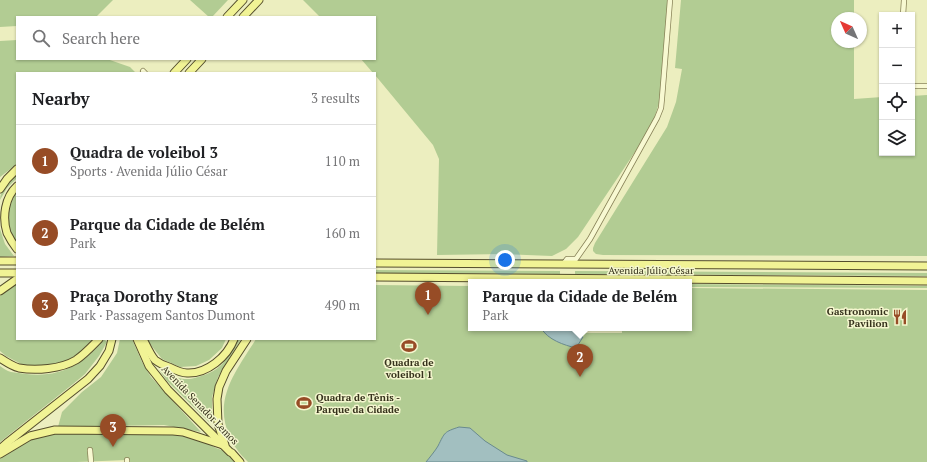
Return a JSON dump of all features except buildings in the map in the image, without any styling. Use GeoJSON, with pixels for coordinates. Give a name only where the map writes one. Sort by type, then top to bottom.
{"type":"FeatureCollection","features":[{"type":"Feature","properties":{"kind":"main road"},"geometry":{"type":"LineString","coordinates":[[228,16],[243,0]]}},
{"type":"Feature","properties":{"kind":"main road"},"geometry":{"type":"LineString","coordinates":[[244,16],[259,0]]}},
{"type":"Feature","properties":{"kind":"main road"},"geometry":{"type":"LineString","coordinates":[[175,72],[186,60]]}},
{"type":"Feature","properties":{"kind":"main road"},"geometry":{"type":"LineString","coordinates":[[189,72],[201,60]]}},
{"type":"Feature","properties":{"kind":"main road"},"geometry":{"type":"LineString","coordinates":[[0,189],[7,178],[16,170]]}},
{"type":"Feature","properties":{"kind":"main road"},"geometry":{"type":"LineString","coordinates":[[16,187],[13,189],[8,199],[5,210],[7,232],[16,247]]}},
{"type":"Feature","properties":{"kind":"main road"},"geometry":{"type":"LineString","coordinates":[[0,261],[16,261]]}},
{"type":"Feature","properties":{"kind":"main road","name":"Avenida Júlio César"},"geometry":{"type":"LineString","coordinates":[[376,262],[927,266]]}},
{"type":"Feature","properties":{"kind":"main road"},"geometry":{"type":"LineString","coordinates":[[0,273],[16,273]]}},
{"type":"Feature","properties":{"kind":"main road","name":"Avenida Júlio César"},"geometry":{"type":"LineString","coordinates":[[376,277],[652,279]]}},
{"type":"Feature","properties":{"kind":"main road","name":"Avenida Júlio César"},"geometry":{"type":"LineString","coordinates":[[692,279],[927,281]]}},
{"type":"Feature","properties":{"kind":"main road"},"geometry":{"type":"LineString","coordinates":[[0,291],[16,280]]}},
{"type":"Feature","properties":{"kind":"main road"},"geometry":{"type":"LineString","coordinates":[[0,358],[18,368],[33,369],[59,367],[84,354],[98,340]]}},
{"type":"Feature","properties":{"kind":"main road"},"geometry":{"type":"LineString","coordinates":[[0,449],[88,379],[100,366],[109,351],[112,340]]}},
{"type":"Feature","properties":{"kind":"main road","name":"Avenida Senador Lemos"},"geometry":{"type":"LineString","coordinates":[[137,340],[149,366],[156,376],[240,462]]}},
{"type":"Feature","properties":{"kind":"main road"},"geometry":{"type":"LineString","coordinates":[[144,340],[155,360],[177,371],[187,373],[206,370],[228,351],[234,340]]}},
{"type":"Feature","properties":{"kind":"main road"},"geometry":{"type":"LineString","coordinates":[[224,446],[218,424],[217,399],[226,371],[246,340]]}},
{"type":"Feature","properties":{"kind":"main road"},"geometry":{"type":"LineString","coordinates":[[0,454],[30,436],[55,430],[173,431],[182,432],[224,446]]}},
{"type":"Feature","properties":{"kind":"street"},"geometry":{"type":"LineString","coordinates":[[564,264],[567,259],[576,259],[590,239],[658,118],[661,108],[670,0]]}},
{"type":"Feature","properties":{"kind":"street"},"geometry":{"type":"LineString","coordinates":[[903,12],[904,0]]}},
{"type":"Feature","properties":{"kind":"street"},"geometry":{"type":"LineString","coordinates":[[915,86],[927,86]]}},
{"type":"Feature","properties":{"kind":"street"},"geometry":{"type":"LineString","coordinates":[[90,450],[91,462]]}},
{"type":"Feature","properties":{"kind":"green space"},"geometry":{"type":"Polygon","coordinates":[[[0,0],[113,0],[97,16],[16,16],[16,26],[0,27],[0,0]]]}},
{"type":"Feature","properties":{"kind":"green space"},"geometry":{"type":"Polygon","coordinates":[[[190,0],[228,0],[213,16],[208,16],[190,0]]]}},
{"type":"Feature","properties":{"kind":"green space"},"geometry":{"type":"Polygon","coordinates":[[[303,0],[669,0],[660,100],[651,128],[578,237],[566,249],[552,256],[505,254],[437,255],[439,159],[433,145],[376,76],[376,72],[372,72],[362,60],[376,60],[376,16],[319,16],[303,0]]]}},
{"type":"Feature","properties":{"kind":"green space"},"geometry":{"type":"Polygon","coordinates":[[[681,0],[854,0],[854,12],[831,12],[831,48],[854,48],[854,99],[879,97],[879,156],[915,156],[915,96],[927,95],[927,256],[596,254],[593,251],[595,243],[667,127],[676,102],[682,69],[675,68],[681,0]]]}},
{"type":"Feature","properties":{"kind":"green space"},"geometry":{"type":"Polygon","coordinates":[[[16,40],[16,60],[110,60],[130,67],[135,72],[16,72],[16,165],[0,177],[0,41],[16,40]]]}},
{"type":"Feature","properties":{"kind":"green space"},"geometry":{"type":"Polygon","coordinates":[[[16,176],[16,179],[7,188],[0,200],[3,189],[16,176]]]}},
{"type":"Feature","properties":{"kind":"green space"},"geometry":{"type":"Polygon","coordinates":[[[15,192],[16,242],[10,232],[8,222],[10,203],[15,192]]]}},
{"type":"Feature","properties":{"kind":"green space"},"geometry":{"type":"Polygon","coordinates":[[[0,229],[5,244],[14,256],[0,257],[0,229]]]}},
{"type":"Feature","properties":{"kind":"green space"},"geometry":{"type":"Polygon","coordinates":[[[376,270],[560,271],[560,274],[376,273],[376,270]]]}},
{"type":"Feature","properties":{"kind":"green space"},"geometry":{"type":"Polygon","coordinates":[[[575,271],[927,273],[927,276],[575,274],[575,271]]]}},
{"type":"Feature","properties":{"kind":"green space"},"geometry":{"type":"Polygon","coordinates":[[[16,284],[16,340],[92,340],[77,355],[62,363],[41,366],[23,365],[6,356],[0,351],[0,296],[7,289],[16,284]]]}},
{"type":"Feature","properties":{"kind":"green space"},"geometry":{"type":"Polygon","coordinates":[[[692,284],[927,286],[927,288],[692,287],[692,284]]]}},
{"type":"Feature","properties":{"kind":"green space"},"geometry":{"type":"Polygon","coordinates":[[[376,285],[468,286],[468,331],[586,331],[586,333],[622,333],[622,331],[692,331],[692,288],[927,290],[927,462],[248,462],[234,446],[225,423],[224,410],[225,397],[229,385],[241,362],[255,340],[376,340],[376,285]]]}},
{"type":"Feature","properties":{"kind":"green space"},"geometry":{"type":"Polygon","coordinates":[[[103,340],[107,342],[99,356],[85,374],[0,442],[0,366],[11,372],[26,374],[38,375],[60,372],[79,363],[103,340]]]}},
{"type":"Feature","properties":{"kind":"green space"},"geometry":{"type":"Polygon","coordinates":[[[120,340],[132,340],[142,362],[151,377],[201,432],[164,425],[58,427],[62,412],[82,392],[101,377],[117,353],[120,340]]]}},
{"type":"Feature","properties":{"kind":"green space"},"geometry":{"type":"Polygon","coordinates":[[[148,340],[226,340],[222,348],[209,360],[196,366],[180,367],[162,359],[148,340]]]}},
{"type":"Feature","properties":{"kind":"green space"},"geometry":{"type":"Polygon","coordinates":[[[236,340],[240,340],[218,377],[212,397],[212,423],[209,422],[167,381],[159,370],[174,377],[184,379],[194,378],[206,375],[218,368],[230,353],[236,340]]]}},
{"type":"Feature","properties":{"kind":"green space"},"geometry":{"type":"Polygon","coordinates":[[[56,432],[191,435],[216,448],[230,453],[239,462],[127,462],[127,460],[77,462],[0,462],[0,458],[13,446],[30,436],[56,432]]]}},
{"type":"Feature","properties":{"kind":"water"},"geometry":{"type":"Polygon","coordinates":[[[543,331],[576,331],[583,337],[576,348],[561,344],[543,331]]]}},
{"type":"Feature","properties":{"kind":"water"},"geometry":{"type":"Polygon","coordinates":[[[459,427],[470,428],[485,441],[507,455],[527,462],[426,462],[446,433],[459,427]]]}},
{"type":"Feature","properties":{"kind":"place","name":"Quadra de voleibol 3"},"geometry":{"type":"Point","coordinates":[428,315]}},
{"type":"Feature","properties":{"kind":"place","name":"Gastronomic Pavilion"},"geometry":{"type":"Point","coordinates":[900,317]}},
{"type":"Feature","properties":{"kind":"place","name":"Quadra de voleibol 1"},"geometry":{"type":"Point","coordinates":[409,346]}},
{"type":"Feature","properties":{"kind":"place","name":"Parque da Cidade de Belém"},"geometry":{"type":"Point","coordinates":[580,377]}},
{"type":"Feature","properties":{"kind":"place","name":"Quadra de Tênis - Parque da Cidade"},"geometry":{"type":"Point","coordinates":[304,403]}},
{"type":"Feature","properties":{"kind":"place","name":"Praça Dorothy Stang"},"geometry":{"type":"Point","coordinates":[113,447]}}]}
